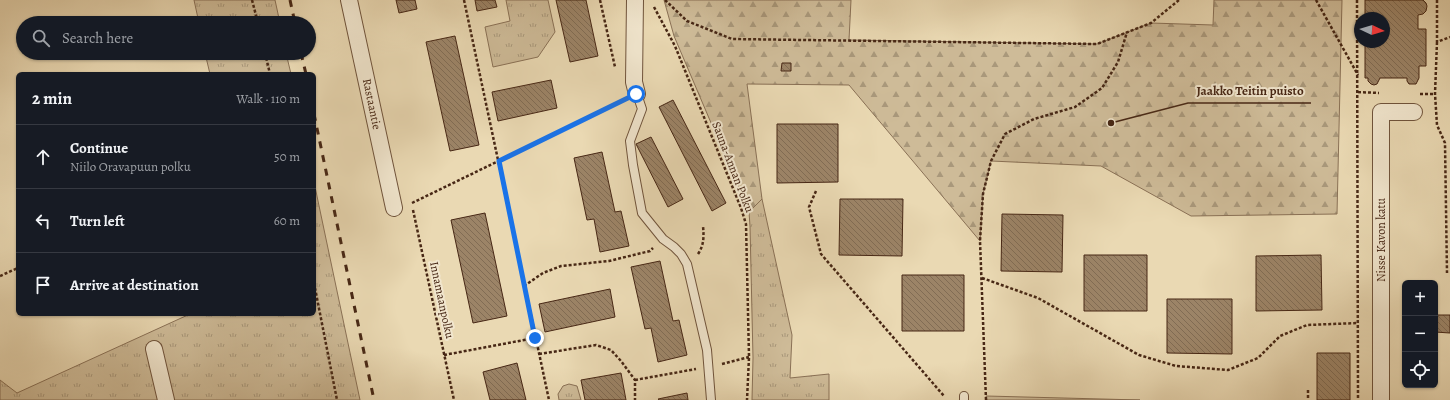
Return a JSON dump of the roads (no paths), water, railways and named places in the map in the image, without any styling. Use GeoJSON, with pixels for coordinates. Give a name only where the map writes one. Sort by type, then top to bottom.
{"type":"FeatureCollection","features":[{"type":"Feature","properties":{"kind":"street","name":"Rastaantie"},"geometry":{"type":"LineString","coordinates":[[350,0],[394,208]]}},
{"type":"Feature","properties":{"kind":"street"},"geometry":{"type":"LineString","coordinates":[[635,0],[635,88]]}},
{"type":"Feature","properties":{"kind":"street","name":"Nisse Kavon katu"},"geometry":{"type":"LineString","coordinates":[[1381,400],[1381,112],[1414,112]]}},
{"type":"Feature","properties":{"kind":"street"},"geometry":{"type":"LineString","coordinates":[[154,349],[166,400]]}},
{"type":"Feature","properties":{"kind":"lane"},"geometry":{"type":"LineString","coordinates":[[635,88],[642,109],[630,141],[642,214],[663,240],[674,247],[681,254],[687,264],[707,350],[710,400]]}},
{"type":"Feature","properties":{"kind":"railway"},"geometry":{"type":"LineString","coordinates":[[290,0],[293,16]]}},
{"type":"Feature","properties":{"kind":"railway"},"geometry":{"type":"LineString","coordinates":[[303,60],[306,72]]}},
{"type":"Feature","properties":{"kind":"railway"},"geometry":{"type":"LineString","coordinates":[[316,124],[374,400]]}},
{"type":"Feature","properties":{"kind":"place","name":"Jaakko Teitin puisto"},"geometry":{"type":"Point","coordinates":[1111,123]}}]}
